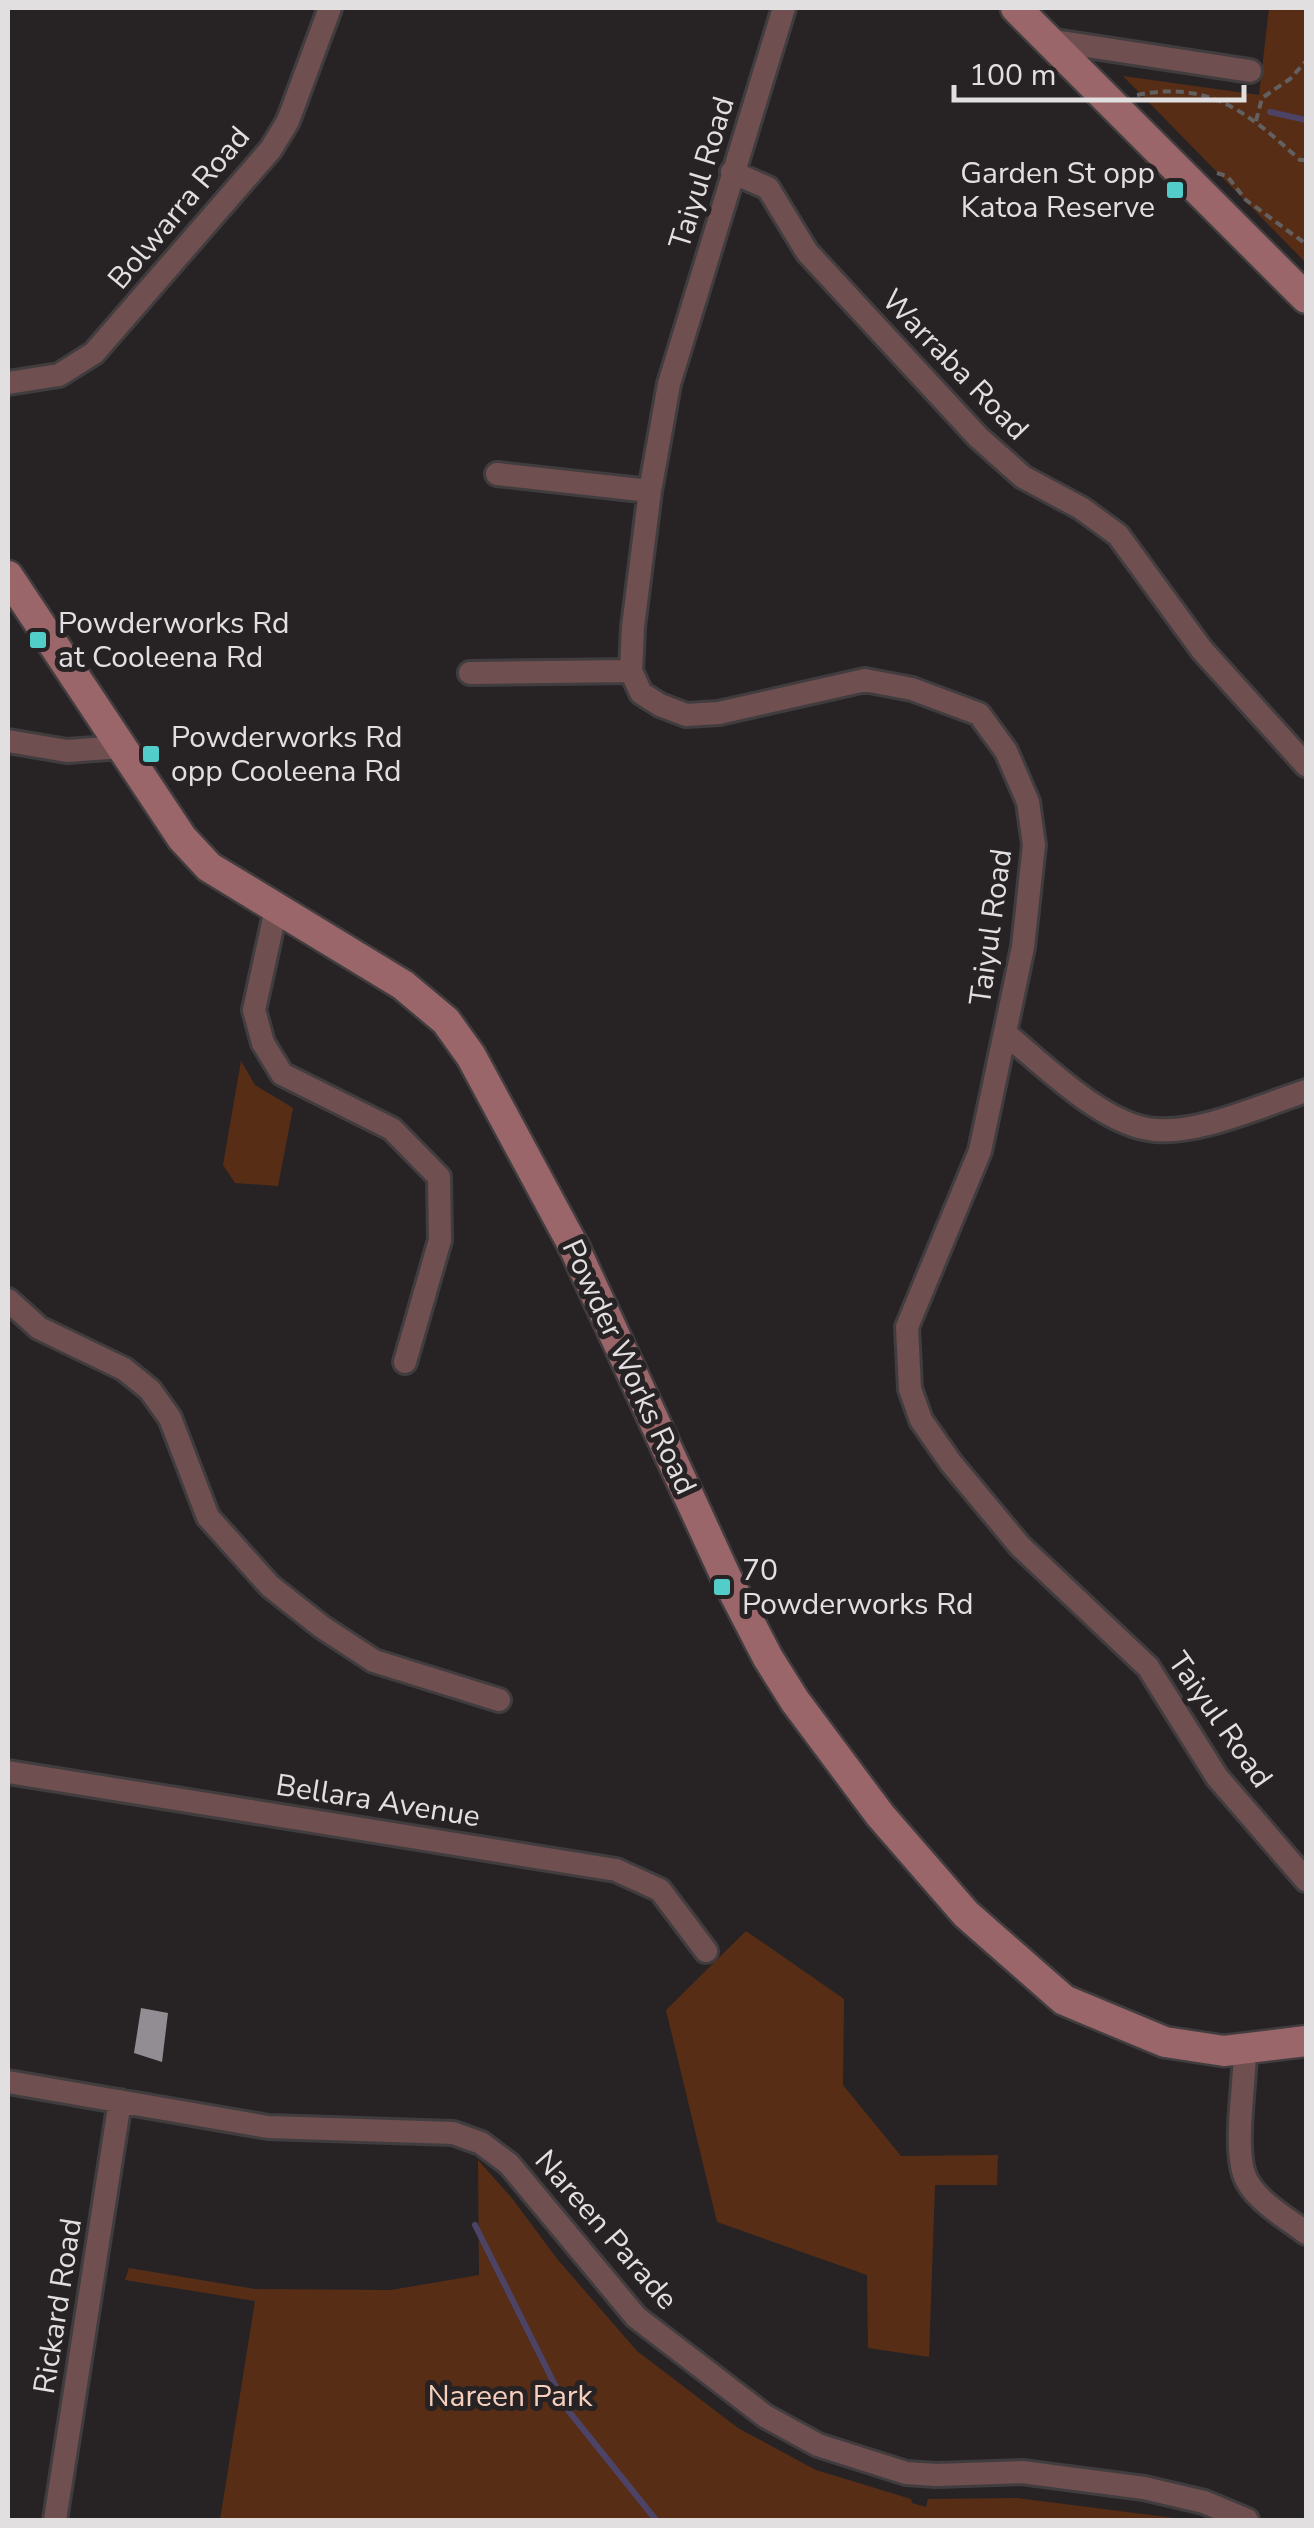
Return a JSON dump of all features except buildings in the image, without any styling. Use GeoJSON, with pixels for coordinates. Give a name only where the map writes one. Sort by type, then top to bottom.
{"type":"FeatureCollection","features":[{"type":"Feature","properties":{"kind":"main road"},"geometry":{"type":"LineString","coordinates":[[1016,8],[1306,298]]}},
{"type":"Feature","properties":{"kind":"main road","name":"Powder Works Road"},"geometry":{"type":"LineString","coordinates":[[8,576],[182,838],[209,867],[404,985],[446,1021],[471,1056],[575,1248],[726,1576],[768,1658],[880,1815],[966,1914],[1064,2000],[1164,2042],[1224,2051],[1306,2041]]}},
{"type":"Feature","properties":{"kind":"street","name":"Bolwarra Road"},"geometry":{"type":"LineString","coordinates":[[8,383],[59,376],[94,353],[271,149],[288,121],[330,8]]}},
{"type":"Feature","properties":{"kind":"street","name":"Taiyul Road"},"geometry":{"type":"LineString","coordinates":[[784,8],[669,384],[650,492],[631,671],[642,693],[686,714],[719,713],[865,680],[912,689],[979,714],[1006,751],[1028,802],[1034,845],[1023,948],[980,1150],[908,1327],[910,1388],[921,1420],[951,1463],[1020,1546],[1148,1666],[1217,1777],[1306,1880]]}},
{"type":"Feature","properties":{"kind":"street"},"geometry":{"type":"LineString","coordinates":[[1048,40],[1250,71]]}},
{"type":"Feature","properties":{"kind":"street","name":"Warraba Road"},"geometry":{"type":"LineString","coordinates":[[732,172],[768,188],[806,252],[978,437],[1023,477],[1081,508],[1118,535],[1202,650],[1306,766]]}},
{"type":"Feature","properties":{"kind":"street"},"geometry":{"type":"LineString","coordinates":[[497,474],[650,492]]}},
{"type":"Feature","properties":{"kind":"street"},"geometry":{"type":"LineString","coordinates":[[470,673],[631,671]]}},
{"type":"Feature","properties":{"kind":"street"},"geometry":{"type":"LineString","coordinates":[[8,741],[67,751],[122,746]]}},
{"type":"Feature","properties":{"kind":"street"},"geometry":{"type":"LineString","coordinates":[[276,909],[254,1010],[263,1043],[282,1074],[392,1129],[439,1177],[440,1240],[405,1362]]}},
{"type":"Feature","properties":{"kind":"street"},"geometry":{"type":"LineString","coordinates":[[1006,1034],[1088,1101],[1127,1123],[1156,1130],[1192,1126],[1306,1091]]}},
{"type":"Feature","properties":{"kind":"street"},"geometry":{"type":"LineString","coordinates":[[8,1300],[39,1328],[124,1368],[150,1390],[170,1418],[208,1517],[270,1586],[374,1661],[499,1700]]}},
{"type":"Feature","properties":{"kind":"street","name":"Bellara Avenue"},"geometry":{"type":"LineString","coordinates":[[8,1772],[616,1870],[660,1890],[706,1950]]}},
{"type":"Feature","properties":{"kind":"street"},"geometry":{"type":"LineString","coordinates":[[1246,2049],[1241,2137],[1244,2176],[1264,2200],[1306,2232]]}},
{"type":"Feature","properties":{"kind":"street","name":"Nareen Parade"},"geometry":{"type":"LineString","coordinates":[[8,2082],[268,2127],[439,2132],[467,2137],[496,2152],[509,2164],[636,2317],[789,2431],[848,2457],[906,2473],[1022,2472],[1056,2476],[1177,2494],[1246,2520]]}},
{"type":"Feature","properties":{"kind":"street","name":"Rickard Road"},"geometry":{"type":"LineString","coordinates":[[55,2520],[120,2101]]}},
{"type":"Feature","properties":{"kind":"path"},"geometry":{"type":"LineString","coordinates":[[1256,121],[1262,98],[1290,79],[1306,61]]}},
{"type":"Feature","properties":{"kind":"path"},"geometry":{"type":"LineString","coordinates":[[1150,108],[1136,93],[1214,96],[1256,121],[1300,160],[1306,160]]}},
{"type":"Feature","properties":{"kind":"path"},"geometry":{"type":"LineString","coordinates":[[1213,172],[1226,176],[1246,200],[1306,244]]}},
{"type":"Feature","properties":{"kind":"green space"},"geometry":{"type":"Polygon","coordinates":[[[1269,8],[1306,8],[1306,263],[1123,76],[1259,95],[1269,8]]]}},
{"type":"Feature","properties":{"kind":"green space"},"geometry":{"type":"Polygon","coordinates":[[[241,1061],[255,1085],[293,1108],[278,1186],[235,1183],[223,1165],[241,1061]]]}},
{"type":"Feature","properties":{"kind":"green space"},"geometry":{"type":"Polygon","coordinates":[[[746,1931],[844,1999],[843,2085],[901,2156],[998,2155],[997,2185],[935,2185],[929,2357],[868,2348],[867,2275],[717,2222],[666,2010],[746,1931]]]}},
{"type":"Feature","properties":{"kind":"green space","name":"Nareen Park"},"geometry":{"type":"Polygon","coordinates":[[[478,2160],[637,2351],[738,2428],[816,2470],[926,2507],[928,2499],[1017,2498],[1190,2520],[220,2520],[255,2301],[125,2280],[129,2268],[255,2289],[391,2290],[479,2275],[478,2160]]]}},
{"type":"Feature","properties":{"kind":"waterway"},"geometry":{"type":"LineString","coordinates":[[1270,112],[1306,120]]}},
{"type":"Feature","properties":{"kind":"waterway"},"geometry":{"type":"LineString","coordinates":[[475,2225],[567,2409],[656,2520]]}},
{"type":"Feature","properties":{"kind":"place","name":"Garden St opp Katoa Reserve"},"geometry":{"type":"Point","coordinates":[1175,190]}},
{"type":"Feature","properties":{"kind":"place","name":"Powderworks Rd at Cooleena Rd"},"geometry":{"type":"Point","coordinates":[38,640]}},
{"type":"Feature","properties":{"kind":"place","name":"Powderworks Rd opp Cooleena Rd"},"geometry":{"type":"Point","coordinates":[151,754]}},
{"type":"Feature","properties":{"kind":"place","name":"70 Powderworks Rd"},"geometry":{"type":"Point","coordinates":[722,1587]}}]}
